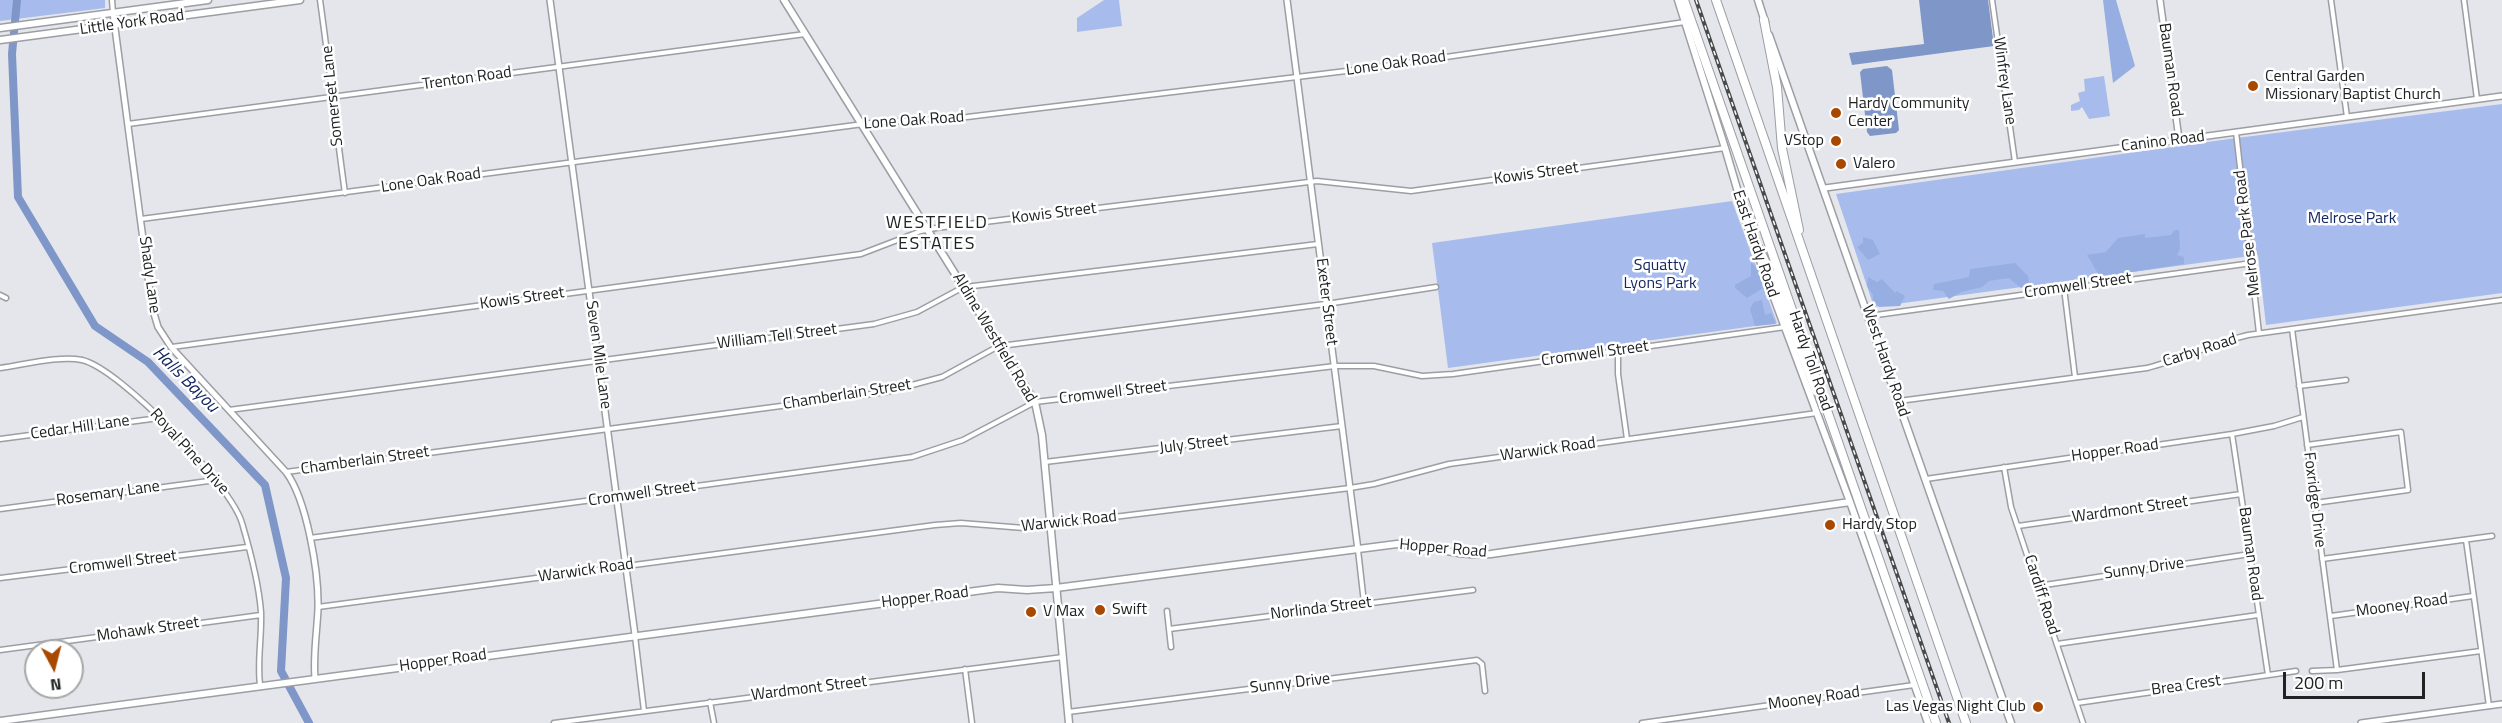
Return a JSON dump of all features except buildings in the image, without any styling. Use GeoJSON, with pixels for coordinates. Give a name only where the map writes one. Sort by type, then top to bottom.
{"type":"FeatureCollection","features":[{"type":"Feature","properties":{"kind":"highway","name":"Hardy Toll Road"},"geometry":{"type":"LineString","coordinates":[[1684,0],[1936,723]]}},
{"type":"Feature","properties":{"kind":"highway","name":"Hardy Toll Road"},"geometry":{"type":"LineString","coordinates":[[1716,0],[1966,723]]}},
{"type":"Feature","properties":{"kind":"highway"},"geometry":{"type":"LineString","coordinates":[[1764,20],[1777,87],[1782,148],[1796,210],[1802,250]]}},
{"type":"Feature","properties":{"kind":"highway"},"geometry":{"type":"LineString","coordinates":[[1747,224],[1774,280],[1816,394],[1832,424]]}},
{"type":"Feature","properties":{"kind":"main road","name":"Little York Road"},"geometry":{"type":"LineString","coordinates":[[0,28],[208,0]]}},
{"type":"Feature","properties":{"kind":"main road","name":"Little York Road"},"geometry":{"type":"LineString","coordinates":[[0,40],[300,0]]}},
{"type":"Feature","properties":{"kind":"main road","name":"Aldine Westfield Road"},"geometry":{"type":"LineString","coordinates":[[784,0],[1035,402],[1045,462],[1069,723]]}},
{"type":"Feature","properties":{"kind":"main road","name":"East Hardy Road"},"geometry":{"type":"LineString","coordinates":[[1676,0],[1686,22],[1747,224],[1850,502],[1928,723]]}},
{"type":"Feature","properties":{"kind":"main road","name":"West Hardy Road"},"geometry":{"type":"LineString","coordinates":[[1758,0],[2011,723]]}},
{"type":"Feature","properties":{"kind":"main road","name":"Hopper Road"},"geometry":{"type":"LineString","coordinates":[[0,721],[998,588],[1027,590],[1056,588],[1397,544],[1483,555],[1850,502]]}},
{"type":"Feature","properties":{"kind":"street","name":"Shady Lane"},"geometry":{"type":"LineString","coordinates":[[112,0],[152,307],[158,327],[171,347],[286,472],[299,493],[308,522],[318,607],[315,678]]}},
{"type":"Feature","properties":{"kind":"street","name":"Somerset Lane"},"geometry":{"type":"LineString","coordinates":[[320,0],[327,40],[331,98],[345,193]]}},
{"type":"Feature","properties":{"kind":"street","name":"Seven Mile Lane"},"geometry":{"type":"LineString","coordinates":[[550,0],[644,711]]}},
{"type":"Feature","properties":{"kind":"street","name":"Exeter Street"},"geometry":{"type":"LineString","coordinates":[[1287,0],[1299,77],[1364,604]]}},
{"type":"Feature","properties":{"kind":"street","name":"Winfrey Lane"},"geometry":{"type":"LineString","coordinates":[[1992,0],[2015,162]]}},
{"type":"Feature","properties":{"kind":"street","name":"Bauman Road"},"geometry":{"type":"LineString","coordinates":[[2160,0],[2179,139]]}},
{"type":"Feature","properties":{"kind":"street"},"geometry":{"type":"LineString","coordinates":[[2331,0],[2347,117]]}},
{"type":"Feature","properties":{"kind":"street"},"geometry":{"type":"LineString","coordinates":[[2464,0],[2477,99]]}},
{"type":"Feature","properties":{"kind":"street","name":"Lone Oak Road"},"geometry":{"type":"LineString","coordinates":[[141,219],[861,124],[967,117],[1405,64],[1686,22]]}},
{"type":"Feature","properties":{"kind":"street","name":"Trenton Road"},"geometry":{"type":"LineString","coordinates":[[128,124],[806,34]]}},
{"type":"Feature","properties":{"kind":"street","name":"Canino Road"},"geometry":{"type":"LineString","coordinates":[[1825,188],[2502,96]]}},
{"type":"Feature","properties":{"kind":"street","name":"Melrose Park Road"},"geometry":{"type":"LineString","coordinates":[[2236,132],[2259,333]]}},
{"type":"Feature","properties":{"kind":"street","name":"Kowis Street"},"geometry":{"type":"LineString","coordinates":[[171,347],[861,254],[928,230],[1312,181],[1411,191],[1725,148]]}},
{"type":"Feature","properties":{"kind":"street","name":"William Tell Street"},"geometry":{"type":"LineString","coordinates":[[229,410],[874,324],[917,312],[965,288],[1319,244]]}},
{"type":"Feature","properties":{"kind":"street","name":"Cromwell Street"},"geometry":{"type":"LineString","coordinates":[[1869,316],[2252,263]]}},
{"type":"Feature","properties":{"kind":"street","name":"Chamberlain Street"},"geometry":{"type":"LineString","coordinates":[[286,472],[886,392],[942,377],[1002,346],[1327,304],[1436,287]]}},
{"type":"Feature","properties":{"kind":"street"},"geometry":{"type":"LineString","coordinates":[[2064,288],[2076,377]]}},
{"type":"Feature","properties":{"kind":"street"},"geometry":{"type":"LineString","coordinates":[[0,295],[6,298]]}},
{"type":"Feature","properties":{"kind":"street","name":"Carby Road"},"geometry":{"type":"LineString","coordinates":[[1899,401],[2147,368],[2178,360],[2233,339],[2259,333],[2502,300]]}},
{"type":"Feature","properties":{"kind":"street","name":"Cromwell Street"},"geometry":{"type":"LineString","coordinates":[[310,538],[912,457],[963,440],[1035,402],[1335,366],[1374,366],[1422,376],[1432,375],[1785,327]]}},
{"type":"Feature","properties":{"kind":"street","name":"Foxridge Drive"},"geometry":{"type":"LineString","coordinates":[[2292,329],[2337,670]]}},
{"type":"Feature","properties":{"kind":"street"},"geometry":{"type":"LineString","coordinates":[[1618,350],[1618,374],[1627,439]]}},
{"type":"Feature","properties":{"kind":"street","name":"Royal Pine Drive"},"geometry":{"type":"LineString","coordinates":[[0,368],[79,359],[93,365],[126,386],[160,418],[216,480],[235,505],[241,520],[260,600],[258,663],[260,685]]}},
{"type":"Feature","properties":{"kind":"street"},"geometry":{"type":"LineString","coordinates":[[2299,386],[2346,380]]}},
{"type":"Feature","properties":{"kind":"street","name":"Warwick Road"},"geometry":{"type":"LineString","coordinates":[[318,607],[935,525],[961,523],[1024,528],[1350,488],[1449,464],[1816,413]]}},
{"type":"Feature","properties":{"kind":"street","name":"Hopper Road"},"geometry":{"type":"LineString","coordinates":[[1926,479],[2232,434],[2274,426],[2303,417]]}},
{"type":"Feature","properties":{"kind":"street","name":"Cedar Hill Lane"},"geometry":{"type":"LineString","coordinates":[[0,439],[160,418]]}},
{"type":"Feature","properties":{"kind":"street","name":"July Street"},"geometry":{"type":"LineString","coordinates":[[1045,462],[1152,451],[1342,426]]}},
{"type":"Feature","properties":{"kind":"street"},"geometry":{"type":"LineString","coordinates":[[2307,445],[2401,432],[2406,468],[2408,490],[2315,503]]}},
{"type":"Feature","properties":{"kind":"street","name":"Bauman Road"},"geometry":{"type":"LineString","coordinates":[[2232,434],[2268,675]]}},
{"type":"Feature","properties":{"kind":"street","name":"Cardiff Road"},"geometry":{"type":"LineString","coordinates":[[2004,467],[2012,507],[2083,723]]}},
{"type":"Feature","properties":{"kind":"street","name":"Rosemary Lane"},"geometry":{"type":"LineString","coordinates":[[0,509],[216,480]]}},
{"type":"Feature","properties":{"kind":"street","name":"Wardmont Street"},"geometry":{"type":"LineString","coordinates":[[2019,526],[2241,494]]}},
{"type":"Feature","properties":{"kind":"street"},"geometry":{"type":"LineString","coordinates":[[2322,559],[2492,536]]}},
{"type":"Feature","properties":{"kind":"street"},"geometry":{"type":"LineString","coordinates":[[2466,540],[2489,706]]}},
{"type":"Feature","properties":{"kind":"street","name":"Cromwell Street"},"geometry":{"type":"LineString","coordinates":[[0,578],[247,547]]}},
{"type":"Feature","properties":{"kind":"street","name":"Sunny Drive"},"geometry":{"type":"LineString","coordinates":[[2038,586],[2250,554]]}},
{"type":"Feature","properties":{"kind":"street","name":"Norlinda Street"},"geometry":{"type":"LineString","coordinates":[[1169,629],[1473,590]]}},
{"type":"Feature","properties":{"kind":"street","name":"Mooney Road"},"geometry":{"type":"LineString","coordinates":[[2331,616],[2473,596]]}},
{"type":"Feature","properties":{"kind":"street"},"geometry":{"type":"LineString","coordinates":[[1167,611],[1171,647]]}},
{"type":"Feature","properties":{"kind":"street","name":"Mohawk Street"},"geometry":{"type":"LineString","coordinates":[[0,650],[261,615]]}},
{"type":"Feature","properties":{"kind":"street"},"geometry":{"type":"LineString","coordinates":[[2057,644],[2258,615]]}},
{"type":"Feature","properties":{"kind":"street"},"geometry":{"type":"LineString","coordinates":[[2312,670],[2337,670],[2481,651]]}},
{"type":"Feature","properties":{"kind":"street","name":"Wardmont Street"},"geometry":{"type":"LineString","coordinates":[[554,723],[1064,657]]}},
{"type":"Feature","properties":{"kind":"street","name":"Sunny Drive"},"geometry":{"type":"LineString","coordinates":[[1068,712],[1477,660],[1482,664],[1485,691]]}},
{"type":"Feature","properties":{"kind":"street"},"geometry":{"type":"LineString","coordinates":[[965,669],[972,723]]}},
{"type":"Feature","properties":{"kind":"street","name":"Brea Crest"},"geometry":{"type":"LineString","coordinates":[[2077,703],[2295,671]]}},
{"type":"Feature","properties":{"kind":"street","name":"Mooney Road"},"geometry":{"type":"LineString","coordinates":[[1642,723],[1915,685]]}},
{"type":"Feature","properties":{"kind":"street"},"geometry":{"type":"LineString","coordinates":[[710,702],[714,723]]}},
{"type":"Feature","properties":{"kind":"street"},"geometry":{"type":"LineString","coordinates":[[2361,723],[2502,704]]}},
{"type":"Feature","properties":{"kind":"green space"},"geometry":{"type":"Polygon","coordinates":[[[0,0],[105,0],[105,8],[0,21],[0,0]]]}},
{"type":"Feature","properties":{"kind":"green space"},"geometry":{"type":"Polygon","coordinates":[[[1104,0],[1119,0],[1122,26],[1077,32],[1077,18],[1104,0]]]}},
{"type":"Feature","properties":{"kind":"green space"},"geometry":{"type":"Polygon","coordinates":[[[2104,76],[2110,116],[2089,119],[2082,107],[2071,111],[2071,105],[2080,101],[2078,93],[2085,91],[2084,79],[2104,76]]]}},
{"type":"Feature","properties":{"kind":"green space","name":"Melrose Park"},"geometry":{"type":"Polygon","coordinates":[[[2502,104],[2502,293],[2266,325],[2258,255],[1874,307],[1836,194],[2229,139],[2502,104]]]}},
{"type":"Feature","properties":{"kind":"green space","name":"Squatty Lyons Park"},"geometry":{"type":"Polygon","coordinates":[[[1732,201],[1777,323],[1448,368],[1432,243],[1732,201]]]}},
{"type":"Feature","properties":{"kind":"shaded area"},"geometry":{"type":"Polygon","coordinates":[[[1919,0],[1988,0],[1994,46],[1852,65],[1849,53],[1924,44],[1919,0]]]}},
{"type":"Feature","properties":{"kind":"shaded area"},"geometry":{"type":"Polygon","coordinates":[[[2103,0],[2116,0],[2135,66],[2113,83],[2103,0]]]}},
{"type":"Feature","properties":{"kind":"shaded area"},"geometry":{"type":"Polygon","coordinates":[[[1887,66],[1892,70],[1899,130],[1896,133],[1870,136],[1867,132],[1860,72],[1863,69],[1887,66]]]}},
{"type":"Feature","properties":{"kind":"shaded area"},"geometry":{"type":"Polygon","coordinates":[[[2175,230],[2179,230],[2180,249],[2177,255],[2184,257],[2184,264],[2100,277],[2087,255],[2106,252],[2118,238],[2145,234],[2145,238],[2171,235],[2175,230]]]}},
{"type":"Feature","properties":{"kind":"shaded area"},"geometry":{"type":"Polygon","coordinates":[[[1863,237],[1873,240],[1880,254],[1868,260],[1857,247],[1863,243],[1863,237]]]}},
{"type":"Feature","properties":{"kind":"shaded area"},"geometry":{"type":"Polygon","coordinates":[[[1751,262],[1759,270],[1763,288],[1747,298],[1735,288],[1735,285],[1751,276],[1751,262]]]}},
{"type":"Feature","properties":{"kind":"shaded area"},"geometry":{"type":"Polygon","coordinates":[[[2015,263],[2028,276],[2029,282],[2021,288],[2009,278],[1989,281],[1982,287],[1961,292],[1949,299],[1943,291],[1933,290],[1934,284],[1969,277],[1970,269],[2015,263]]]}},
{"type":"Feature","properties":{"kind":"shaded area"},"geometry":{"type":"Polygon","coordinates":[[[1868,277],[1877,282],[1882,279],[1895,293],[1897,291],[1905,296],[1900,306],[1879,307],[1867,286],[1868,277]]]}},
{"type":"Feature","properties":{"kind":"shaded area"},"geometry":{"type":"Polygon","coordinates":[[[1762,300],[1765,315],[1771,313],[1776,324],[1755,326],[1750,309],[1754,302],[1762,300]]]}},
{"type":"Feature","properties":{"kind":"waterway","name":"Halls Bayou"},"geometry":{"type":"LineString","coordinates":[[17,0],[12,54],[18,197],[95,326],[148,362],[265,485],[286,578],[281,671],[309,723]]}},
{"type":"Feature","properties":{"kind":"railway"},"geometry":{"type":"LineString","coordinates":[[1696,0],[1949,723]]}},
{"type":"Feature","properties":{"kind":"place","name":"Central Garden Missionary Baptist Church"},"geometry":{"type":"Point","coordinates":[2253,86]}},
{"type":"Feature","properties":{"kind":"place","name":"Hardy Community Center"},"geometry":{"type":"Point","coordinates":[1836,113]}},
{"type":"Feature","properties":{"kind":"place","name":"VStop"},"geometry":{"type":"Point","coordinates":[1836,141]}},
{"type":"Feature","properties":{"kind":"place","name":"Valero"},"geometry":{"type":"Point","coordinates":[1841,164]}},
{"type":"Feature","properties":{"kind":"place","name":"Hardy Stop"},"geometry":{"type":"Point","coordinates":[1830,525]}},
{"type":"Feature","properties":{"kind":"place","name":"Swift"},"geometry":{"type":"Point","coordinates":[1100,610]}},
{"type":"Feature","properties":{"kind":"place","name":"V Max"},"geometry":{"type":"Point","coordinates":[1031,612]}},
{"type":"Feature","properties":{"kind":"place","name":"Las Vegas Night Club"},"geometry":{"type":"Point","coordinates":[2038,707]}},
{"type":"Feature","properties":{"kind":"district","name":"WESTFIELD ESTATES"},"geometry":{"type":"Point","coordinates":[937,234]}}]}
